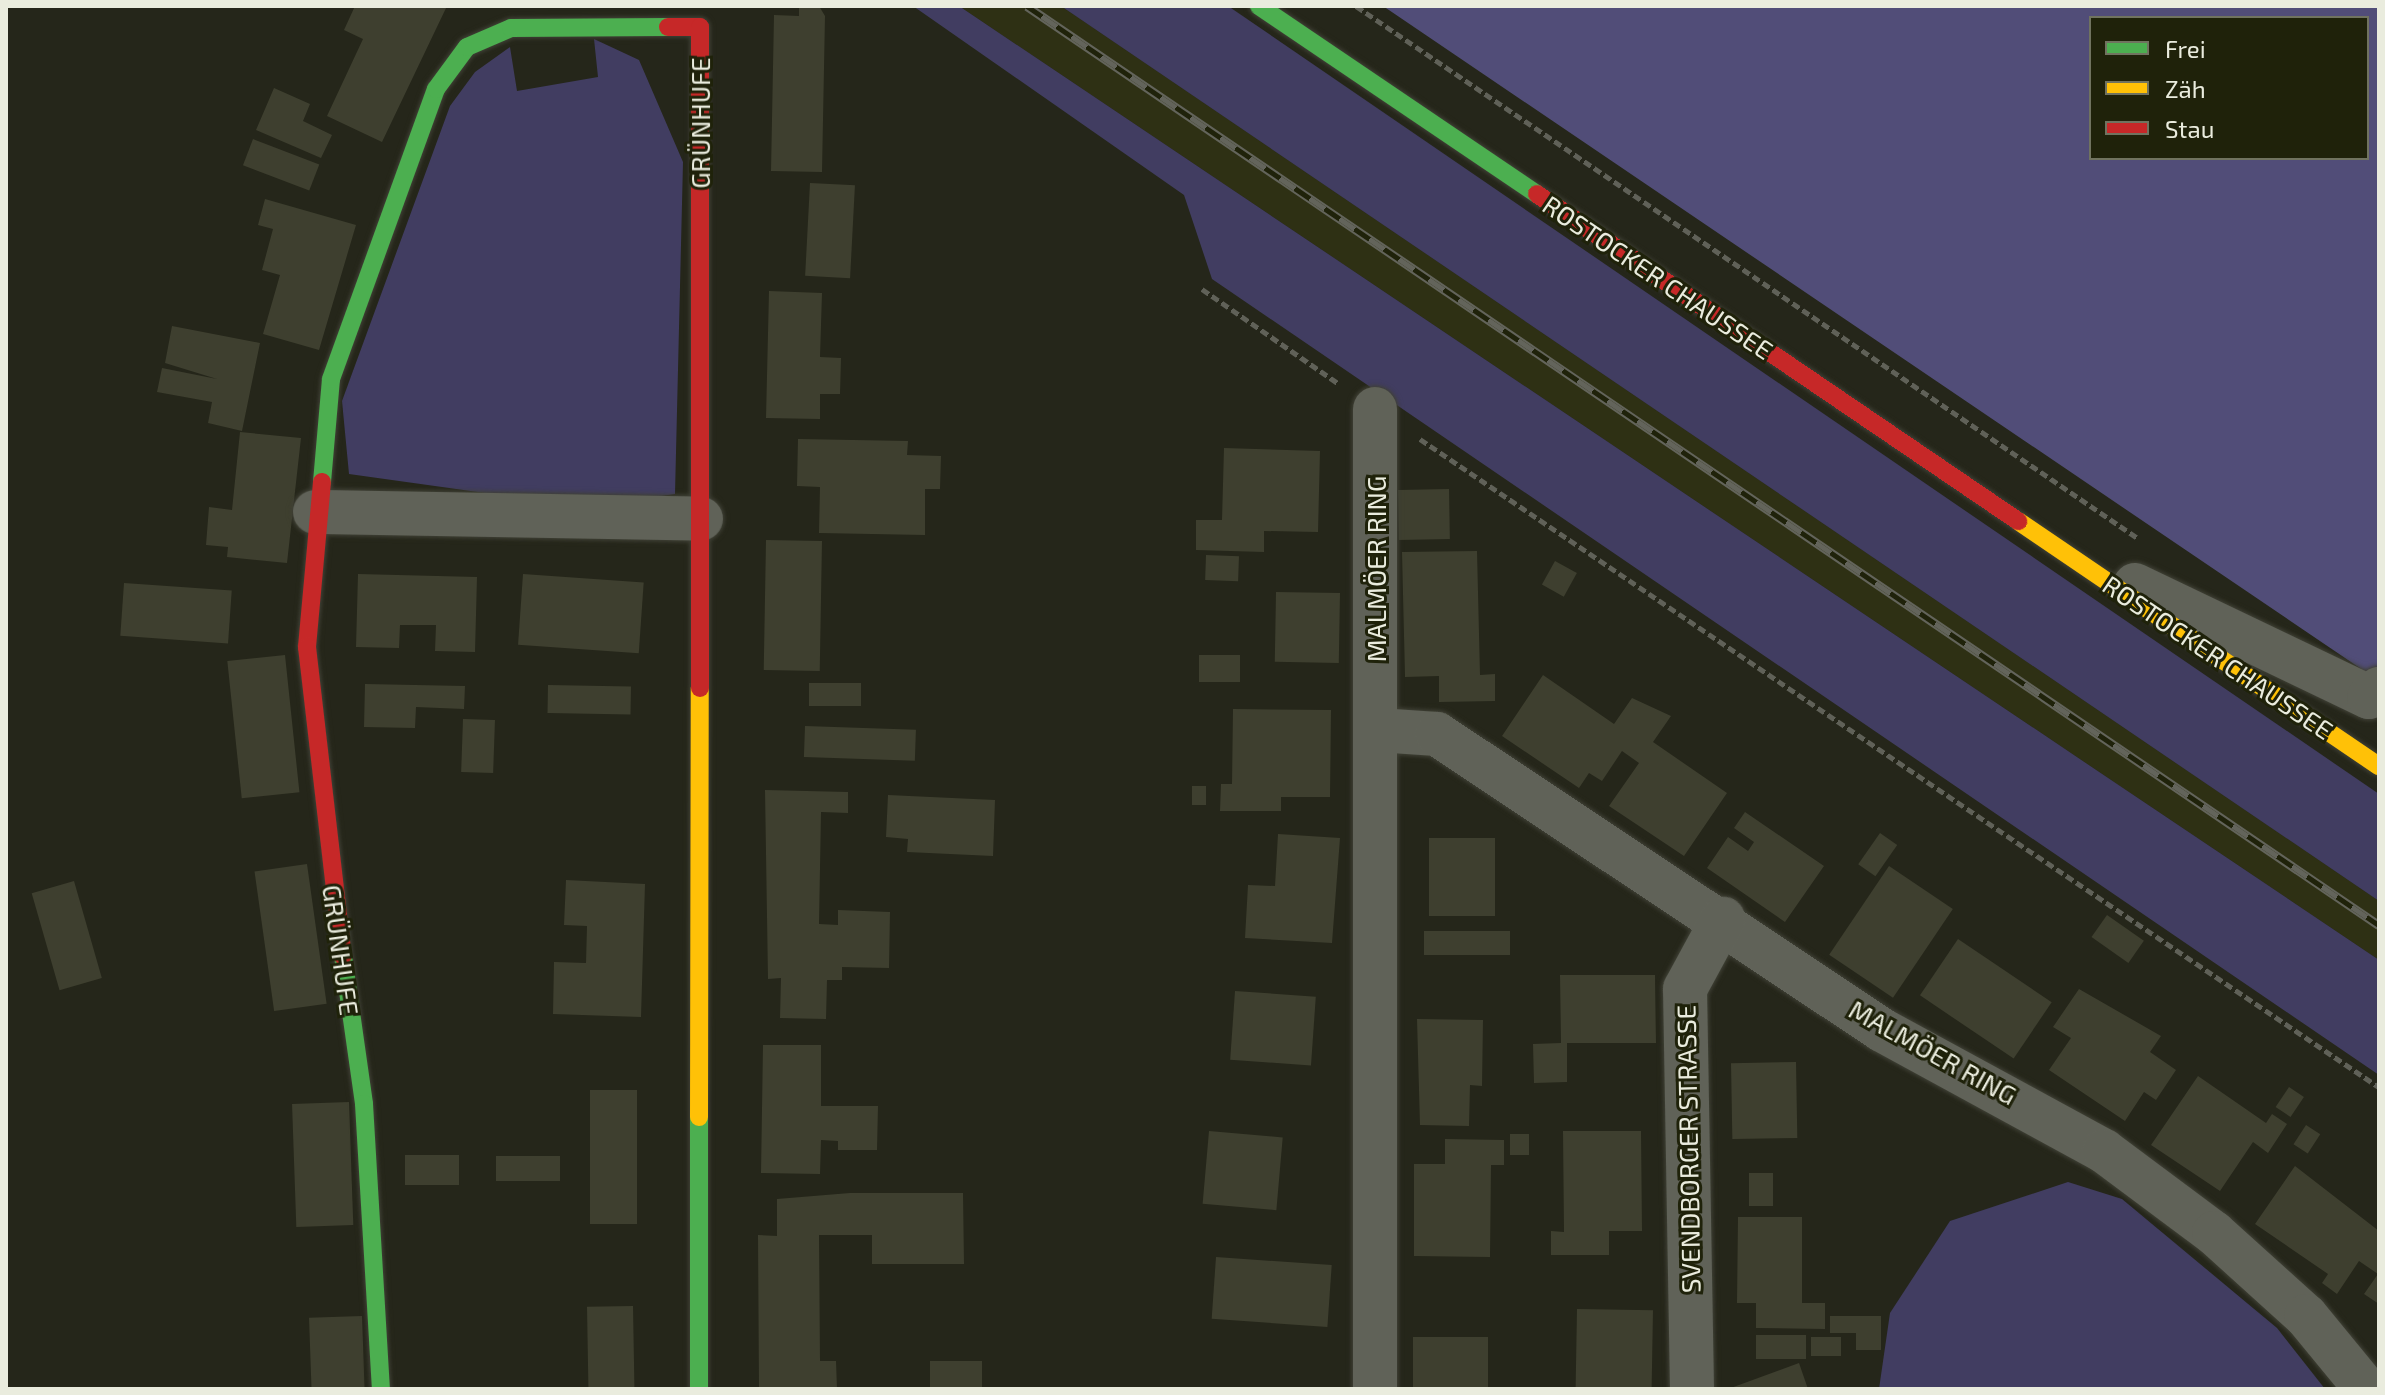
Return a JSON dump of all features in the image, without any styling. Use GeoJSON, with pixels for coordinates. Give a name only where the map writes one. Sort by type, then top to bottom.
{"type":"FeatureCollection","features":[{"type":"Feature","properties":{"kind":"street","name":"ROSTOCKER CHAUSSEE"},"geometry":{"type":"LineString","coordinates":[[1259,6],[2379,766]]}},
{"type":"Feature","properties":{"kind":"street","name":"GRÜNHUFE"},"geometry":{"type":"LineString","coordinates":[[381,1389],[364,1104],[325,836],[307,647],[315,512],[331,379],[436,89],[467,47],[511,28],[700,27],[699,1389]]}},
{"type":"Feature","properties":{"kind":"street","name":"MALMÖER RING"},"geometry":{"type":"LineString","coordinates":[[1375,409],[1378,730],[1375,1389]]}},
{"type":"Feature","properties":{"kind":"street"},"geometry":{"type":"LineString","coordinates":[[315,512],[701,519]]}},
{"type":"Feature","properties":{"kind":"street","name":"ROSTOCKER CHAUSSEE"},"geometry":{"type":"LineString","coordinates":[[2057,548],[2369,697],[2379,689]]}},
{"type":"Feature","properties":{"kind":"street","name":"MALMÖER RING"},"geometry":{"type":"LineString","coordinates":[[1378,730],[1437,734],[1723,919],[1882,1030],[2104,1151],[2237,1254],[2306,1316],[2366,1389]]}},
{"type":"Feature","properties":{"kind":"street","name":"SVENDBORGER STRASSE"},"geometry":{"type":"LineString","coordinates":[[1692,1389],[1685,989],[1723,919]]}},
{"type":"Feature","properties":{"kind":"path"},"geometry":{"type":"LineString","coordinates":[[1356,6],[2147,545]]}},
{"type":"Feature","properties":{"kind":"path"},"geometry":{"type":"LineString","coordinates":[[1202,289],[2379,1087]]}},
{"type":"Feature","properties":{"kind":"shaded area"},"geometry":{"type":"Polygon","coordinates":[[[913,6],[959,6],[2379,960],[2379,1075],[1212,279],[1184,195],[913,6]]]}},
{"type":"Feature","properties":{"kind":"shaded area"},"geometry":{"type":"Polygon","coordinates":[[[959,6],[1061,6],[2379,901],[2379,960],[959,6]]]}},
{"type":"Feature","properties":{"kind":"shaded area"},"geometry":{"type":"Polygon","coordinates":[[[1061,6],[1228,6],[2379,794],[2379,901],[1061,6]]]}},
{"type":"Feature","properties":{"kind":"shaded area"},"geometry":{"type":"Polygon","coordinates":[[[1383,6],[2379,6],[2379,681],[1383,6]]]}},
{"type":"Feature","properties":{"kind":"shaded area"},"geometry":{"type":"Polygon","coordinates":[[[594,39],[639,60],[683,162],[675,494],[586,507],[349,474],[342,401],[450,106],[475,72],[510,47],[517,91],[598,77],[594,39]]]}},
{"type":"Feature","properties":{"kind":"shaded area"},"geometry":{"type":"Polygon","coordinates":[[[2068,1182],[2122,1199],[2277,1328],[2325,1389],[1879,1389],[1890,1313],[1950,1221],[2068,1182]]]}},
{"type":"Feature","properties":{"kind":"building"},"geometry":{"type":"Polygon","coordinates":[[[355,6],[447,6],[382,142],[327,116],[363,39],[344,30],[355,6]]]}},
{"type":"Feature","properties":{"kind":"building"},"geometry":{"type":"Polygon","coordinates":[[[799,6],[819,6],[825,16],[822,172],[771,171],[774,15],[799,16],[799,6]]]}},
{"type":"Feature","properties":{"kind":"building"},"geometry":{"type":"Polygon","coordinates":[[[274,88],[310,104],[303,121],[332,135],[321,158],[256,130],[274,88]]]}},
{"type":"Feature","properties":{"kind":"building"},"geometry":{"type":"Polygon","coordinates":[[[253,139],[319,164],[309,191],[243,165],[253,139]]]}},
{"type":"Feature","properties":{"kind":"building"},"geometry":{"type":"Polygon","coordinates":[[[810,183],[855,185],[850,278],[805,276],[810,183]]]}},
{"type":"Feature","properties":{"kind":"building"},"geometry":{"type":"Polygon","coordinates":[[[265,199],[356,225],[319,350],[263,334],[280,275],[262,270],[273,229],[258,225],[265,199]]]}},
{"type":"Feature","properties":{"kind":"building"},"geometry":{"type":"Polygon","coordinates":[[[769,291],[822,293],[820,357],[841,358],[840,394],[820,394],[820,419],[766,418],[769,291]]]}},
{"type":"Feature","properties":{"kind":"building"},"geometry":{"type":"Polygon","coordinates":[[[172,326],[260,343],[242,431],[208,423],[212,402],[157,392],[162,368],[217,379],[165,363],[172,326]]]}},
{"type":"Feature","properties":{"kind":"building"},"geometry":{"type":"Polygon","coordinates":[[[240,432],[301,438],[287,563],[227,557],[228,547],[206,545],[209,507],[232,510],[240,432]]]}},
{"type":"Feature","properties":{"kind":"building"},"geometry":{"type":"Polygon","coordinates":[[[798,439],[908,441],[907,455],[941,456],[940,489],[925,489],[925,535],[819,533],[820,487],[797,486],[798,439]]]}},
{"type":"Feature","properties":{"kind":"building"},"geometry":{"type":"Polygon","coordinates":[[[1224,448],[1320,451],[1318,532],[1264,531],[1264,552],[1196,550],[1196,520],[1222,520],[1224,448]]]}},
{"type":"Feature","properties":{"kind":"building"},"geometry":{"type":"Polygon","coordinates":[[[1449,489],[1450,539],[1399,540],[1398,490],[1449,489]]]}},
{"type":"Feature","properties":{"kind":"building"},"geometry":{"type":"Polygon","coordinates":[[[766,540],[822,541],[820,671],[764,670],[766,540]]]}},
{"type":"Feature","properties":{"kind":"building"},"geometry":{"type":"Polygon","coordinates":[[[1477,551],[1480,675],[1495,674],[1495,701],[1439,702],[1439,676],[1405,677],[1402,552],[1477,551]]]}},
{"type":"Feature","properties":{"kind":"building"},"geometry":{"type":"Polygon","coordinates":[[[1206,555],[1239,556],[1238,581],[1205,580],[1206,555]]]}},
{"type":"Feature","properties":{"kind":"building"},"geometry":{"type":"Polygon","coordinates":[[[1555,561],[1577,573],[1564,597],[1542,585],[1555,561]]]}},
{"type":"Feature","properties":{"kind":"building"},"geometry":{"type":"Polygon","coordinates":[[[358,574],[477,577],[475,652],[435,651],[436,625],[400,625],[399,648],[356,647],[358,574]]]}},
{"type":"Feature","properties":{"kind":"building"},"geometry":{"type":"Polygon","coordinates":[[[523,574],[644,582],[639,653],[518,645],[523,574]]]}},
{"type":"Feature","properties":{"kind":"building"},"geometry":{"type":"Polygon","coordinates":[[[124,583],[232,591],[228,643],[120,636],[124,583]]]}},
{"type":"Feature","properties":{"kind":"building"},"geometry":{"type":"Polygon","coordinates":[[[1276,592],[1340,593],[1339,663],[1275,662],[1276,592]]]}},
{"type":"Feature","properties":{"kind":"building"},"geometry":{"type":"Polygon","coordinates":[[[285,655],[299,792],[242,798],[227,661],[285,655]]]}},
{"type":"Feature","properties":{"kind":"building"},"geometry":{"type":"Polygon","coordinates":[[[1199,655],[1240,655],[1240,682],[1199,682],[1199,655]]]}},
{"type":"Feature","properties":{"kind":"building"},"geometry":{"type":"Polygon","coordinates":[[[1543,675],[1614,724],[1632,698],[1671,716],[1653,742],[1727,793],[1684,856],[1609,806],[1639,763],[1622,751],[1602,781],[1589,773],[1579,788],[1502,736],[1543,675]]]}},
{"type":"Feature","properties":{"kind":"building"},"geometry":{"type":"Polygon","coordinates":[[[809,683],[861,683],[861,706],[809,706],[809,683]]]}},
{"type":"Feature","properties":{"kind":"building"},"geometry":{"type":"Polygon","coordinates":[[[365,684],[465,686],[464,709],[416,707],[415,728],[364,727],[365,684]]]}},
{"type":"Feature","properties":{"kind":"building"},"geometry":{"type":"Polygon","coordinates":[[[548,685],[631,686],[630,714],[548,713],[548,685]]]}},
{"type":"Feature","properties":{"kind":"building"},"geometry":{"type":"Polygon","coordinates":[[[1233,709],[1331,710],[1330,797],[1281,797],[1281,811],[1220,811],[1221,784],[1232,784],[1233,709]]]}},
{"type":"Feature","properties":{"kind":"building"},"geometry":{"type":"Polygon","coordinates":[[[463,719],[495,720],[493,773],[461,772],[463,719]]]}},
{"type":"Feature","properties":{"kind":"building"},"geometry":{"type":"Polygon","coordinates":[[[805,726],[916,730],[915,761],[804,757],[805,726]]]}},
{"type":"Feature","properties":{"kind":"building"},"geometry":{"type":"Polygon","coordinates":[[[1192,786],[1206,786],[1206,805],[1192,805],[1192,786]]]}},
{"type":"Feature","properties":{"kind":"building"},"geometry":{"type":"Polygon","coordinates":[[[765,790],[848,792],[848,813],[821,812],[819,924],[838,925],[838,910],[890,912],[889,968],[842,967],[842,980],[827,980],[826,1019],[780,1018],[781,978],[768,979],[765,790]]]}},
{"type":"Feature","properties":{"kind":"building"},"geometry":{"type":"Polygon","coordinates":[[[888,795],[995,800],[993,856],[907,852],[908,839],[886,837],[888,795]]]}},
{"type":"Feature","properties":{"kind":"building"},"geometry":{"type":"Polygon","coordinates":[[[1745,812],[1824,866],[1785,922],[1707,868],[1728,837],[1748,851],[1754,842],[1734,828],[1745,812]]]}},
{"type":"Feature","properties":{"kind":"building"},"geometry":{"type":"Polygon","coordinates":[[[1880,833],[1897,845],[1875,876],[1858,864],[1880,833]]]}},
{"type":"Feature","properties":{"kind":"building"},"geometry":{"type":"Polygon","coordinates":[[[1278,834],[1340,838],[1332,943],[1245,938],[1248,885],[1275,886],[1278,834]]]}},
{"type":"Feature","properties":{"kind":"building"},"geometry":{"type":"Polygon","coordinates":[[[1429,838],[1495,838],[1495,916],[1429,916],[1429,838]]]}},
{"type":"Feature","properties":{"kind":"building"},"geometry":{"type":"Polygon","coordinates":[[[307,864],[327,1004],[274,1011],[255,871],[307,864]]]}},
{"type":"Feature","properties":{"kind":"building"},"geometry":{"type":"Polygon","coordinates":[[[1889,866],[1953,909],[1893,998],[1829,955],[1889,866]]]}},
{"type":"Feature","properties":{"kind":"building"},"geometry":{"type":"Polygon","coordinates":[[[566,880],[645,884],[641,1017],[553,1014],[554,962],[586,963],[587,926],[564,925],[566,880]]]}},
{"type":"Feature","properties":{"kind":"building"},"geometry":{"type":"Polygon","coordinates":[[[74,881],[102,978],[60,990],[32,893],[74,881]]]}},
{"type":"Feature","properties":{"kind":"building"},"geometry":{"type":"Polygon","coordinates":[[[2107,915],[2144,941],[2128,963],[2092,937],[2107,915]]]}},
{"type":"Feature","properties":{"kind":"building"},"geometry":{"type":"Polygon","coordinates":[[[1424,931],[1510,931],[1510,955],[1424,955],[1424,931]]]}},
{"type":"Feature","properties":{"kind":"building"},"geometry":{"type":"Polygon","coordinates":[[[1958,939],[2052,1002],[2014,1059],[1920,995],[1958,939]]]}},
{"type":"Feature","properties":{"kind":"building"},"geometry":{"type":"Polygon","coordinates":[[[1560,975],[1655,975],[1656,1043],[1567,1043],[1567,1082],[1534,1083],[1533,1044],[1561,1043],[1560,975]]]}},
{"type":"Feature","properties":{"kind":"building"},"geometry":{"type":"Polygon","coordinates":[[[2079,989],[2161,1036],[2150,1052],[2176,1070],[2156,1100],[2144,1092],[2125,1121],[2049,1070],[2071,1038],[2053,1027],[2079,989]]]}},
{"type":"Feature","properties":{"kind":"building"},"geometry":{"type":"Polygon","coordinates":[[[1235,991],[1316,997],[1311,1065],[1230,1060],[1235,991]]]}},
{"type":"Feature","properties":{"kind":"building"},"geometry":{"type":"Polygon","coordinates":[[[1417,1019],[1483,1020],[1482,1086],[1470,1085],[1469,1126],[1420,1125],[1417,1019]]]}},
{"type":"Feature","properties":{"kind":"building"},"geometry":{"type":"Polygon","coordinates":[[[763,1045],[821,1045],[821,1106],[878,1106],[877,1150],[838,1150],[838,1141],[821,1140],[820,1174],[761,1173],[763,1045]]]}},
{"type":"Feature","properties":{"kind":"building"},"geometry":{"type":"Polygon","coordinates":[[[1796,1062],[1797,1138],[1732,1139],[1731,1063],[1796,1062]]]}},
{"type":"Feature","properties":{"kind":"building"},"geometry":{"type":"Polygon","coordinates":[[[2198,1076],[2266,1123],[2272,1114],[2287,1124],[2268,1153],[2253,1142],[2220,1191],[2151,1145],[2198,1076]]]}},
{"type":"Feature","properties":{"kind":"building"},"geometry":{"type":"Polygon","coordinates":[[[2289,1087],[2304,1097],[2291,1117],[2276,1107],[2289,1087]]]}},
{"type":"Feature","properties":{"kind":"building"},"geometry":{"type":"Polygon","coordinates":[[[590,1090],[637,1090],[637,1224],[590,1224],[590,1090]]]}},
{"type":"Feature","properties":{"kind":"building"},"geometry":{"type":"Polygon","coordinates":[[[349,1102],[353,1225],[296,1227],[292,1104],[349,1102]]]}},
{"type":"Feature","properties":{"kind":"building"},"geometry":{"type":"Polygon","coordinates":[[[2306,1125],[2320,1134],[2308,1154],[2293,1144],[2306,1125]]]}},
{"type":"Feature","properties":{"kind":"building"},"geometry":{"type":"Polygon","coordinates":[[[1209,1131],[1283,1137],[1276,1210],[1203,1204],[1209,1131]]]}},
{"type":"Feature","properties":{"kind":"building"},"geometry":{"type":"Polygon","coordinates":[[[1563,1131],[1641,1131],[1642,1231],[1609,1231],[1609,1255],[1551,1255],[1551,1231],[1564,1232],[1563,1131]]]}},
{"type":"Feature","properties":{"kind":"building"},"geometry":{"type":"Polygon","coordinates":[[[1510,1134],[1529,1134],[1529,1155],[1510,1155],[1510,1134]]]}},
{"type":"Feature","properties":{"kind":"building"},"geometry":{"type":"Polygon","coordinates":[[[1445,1139],[1504,1140],[1504,1165],[1491,1165],[1490,1257],[1414,1256],[1414,1164],[1445,1164],[1445,1139]]]}},
{"type":"Feature","properties":{"kind":"building"},"geometry":{"type":"Polygon","coordinates":[[[405,1155],[459,1155],[459,1185],[405,1185],[405,1155]]]}},
{"type":"Feature","properties":{"kind":"building"},"geometry":{"type":"Polygon","coordinates":[[[496,1156],[560,1156],[560,1181],[496,1181],[496,1156]]]}},
{"type":"Feature","properties":{"kind":"building"},"geometry":{"type":"Polygon","coordinates":[[[2295,1166],[2379,1231],[2379,1304],[2364,1294],[2378,1274],[2359,1261],[2337,1294],[2322,1283],[2328,1274],[2255,1224],[2295,1166]]]}},
{"type":"Feature","properties":{"kind":"building"},"geometry":{"type":"Polygon","coordinates":[[[1749,1173],[1773,1173],[1773,1206],[1749,1206],[1749,1173]]]}},
{"type":"Feature","properties":{"kind":"building"},"geometry":{"type":"Polygon","coordinates":[[[850,1193],[963,1193],[964,1264],[872,1264],[872,1235],[819,1235],[820,1361],[836,1361],[837,1389],[759,1389],[758,1235],[777,1236],[777,1199],[850,1193]]]}},
{"type":"Feature","properties":{"kind":"building"},"geometry":{"type":"Polygon","coordinates":[[[1738,1217],[1802,1217],[1802,1303],[1825,1303],[1825,1329],[1756,1328],[1756,1303],[1737,1303],[1738,1217]]]}},
{"type":"Feature","properties":{"kind":"building"},"geometry":{"type":"Polygon","coordinates":[[[1216,1257],[1332,1265],[1327,1327],[1212,1319],[1216,1257]]]}},
{"type":"Feature","properties":{"kind":"building"},"geometry":{"type":"Polygon","coordinates":[[[633,1306],[634,1389],[588,1389],[587,1307],[633,1306]]]}},
{"type":"Feature","properties":{"kind":"building"},"geometry":{"type":"Polygon","coordinates":[[[1577,1309],[1653,1310],[1652,1389],[1576,1389],[1577,1309]]]}},
{"type":"Feature","properties":{"kind":"building"},"geometry":{"type":"Polygon","coordinates":[[[362,1316],[365,1389],[312,1389],[309,1318],[362,1316]]]}},
{"type":"Feature","properties":{"kind":"building"},"geometry":{"type":"Polygon","coordinates":[[[1830,1316],[1881,1316],[1881,1350],[1856,1350],[1856,1333],[1830,1333],[1830,1316]]]}},
{"type":"Feature","properties":{"kind":"building"},"geometry":{"type":"Polygon","coordinates":[[[1756,1335],[1806,1335],[1806,1359],[1756,1359],[1756,1335]]]}},
{"type":"Feature","properties":{"kind":"building"},"geometry":{"type":"Polygon","coordinates":[[[1413,1337],[1488,1337],[1488,1389],[1413,1389],[1413,1337]]]}},
{"type":"Feature","properties":{"kind":"building"},"geometry":{"type":"Polygon","coordinates":[[[1811,1337],[1841,1337],[1841,1356],[1811,1356],[1811,1337]]]}},
{"type":"Feature","properties":{"kind":"building"},"geometry":{"type":"Polygon","coordinates":[[[930,1361],[982,1361],[982,1389],[930,1389],[930,1361]]]}},
{"type":"Feature","properties":{"kind":"building"},"geometry":{"type":"Polygon","coordinates":[[[1799,1363],[1808,1389],[1728,1389],[1799,1363]]]}},
{"type":"Feature","properties":{"kind":"railway"},"geometry":{"type":"LineString","coordinates":[[1027,6],[2379,925]]}},
{"type":"Feature","properties":{"kind":"traffic: fast"},"geometry":{"type":"LineString","coordinates":[[1259,6],[1537,194]]}},
{"type":"Feature","properties":{"kind":"traffic: fast"},"geometry":{"type":"LineString","coordinates":[[322,482],[331,379],[436,89],[467,47],[511,28],[668,27]]}},
{"type":"Feature","properties":{"kind":"traffic: fast"},"geometry":{"type":"LineString","coordinates":[[343,956],[364,1104],[381,1389]]}},
{"type":"Feature","properties":{"kind":"traffic: fast"},"geometry":{"type":"LineString","coordinates":[[699,1117],[699,1389]]}},
{"type":"Feature","properties":{"kind":"traffic: slow"},"geometry":{"type":"LineString","coordinates":[[2018,521],[2379,766]]}},
{"type":"Feature","properties":{"kind":"traffic: slow"},"geometry":{"type":"LineString","coordinates":[[699,1117],[700,688]]}},
{"type":"Feature","properties":{"kind":"traffic: jam"},"geometry":{"type":"LineString","coordinates":[[668,27],[700,27],[700,688]]}},
{"type":"Feature","properties":{"kind":"traffic: jam"},"geometry":{"type":"LineString","coordinates":[[1537,194],[2018,521]]}},
{"type":"Feature","properties":{"kind":"traffic: jam"},"geometry":{"type":"LineString","coordinates":[[322,482],[307,647],[343,956]]}}]}
